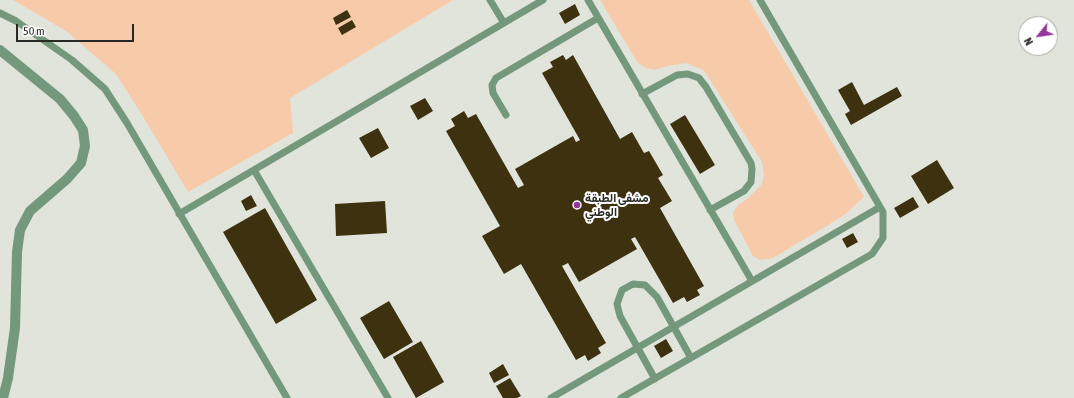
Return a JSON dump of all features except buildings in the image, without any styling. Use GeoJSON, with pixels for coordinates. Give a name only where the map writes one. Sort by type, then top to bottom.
{"type":"FeatureCollection","features":[{"type":"Feature","properties":{"kind":"street"},"geometry":{"type":"LineString","coordinates":[[0,50],[60,99],[83,130],[85,146],[81,163],[67,180],[30,211],[20,230],[17,252],[15,328],[8,378],[3,398]]}},
{"type":"Feature","properties":{"kind":"lane"},"geometry":{"type":"LineString","coordinates":[[490,0],[504,23]]}},
{"type":"Feature","properties":{"kind":"lane"},"geometry":{"type":"LineString","coordinates":[[179,214],[543,0]]}},
{"type":"Feature","properties":{"kind":"lane"},"geometry":{"type":"LineString","coordinates":[[588,0],[752,281]]}},
{"type":"Feature","properties":{"kind":"lane"},"geometry":{"type":"LineString","coordinates":[[621,398],[872,254],[883,238],[883,212],[760,0]]}},
{"type":"Feature","properties":{"kind":"lane"},"geometry":{"type":"LineString","coordinates":[[0,13],[16,21],[72,60],[105,88],[127,123],[287,398]]}},
{"type":"Feature","properties":{"kind":"lane"},"geometry":{"type":"LineString","coordinates":[[506,115],[493,93],[492,85],[496,78],[598,18]]}},
{"type":"Feature","properties":{"kind":"lane"},"geometry":{"type":"LineString","coordinates":[[642,94],[677,75],[688,74],[699,78],[714,99],[751,163],[752,169],[751,182],[744,191],[710,210]]}},
{"type":"Feature","properties":{"kind":"lane"},"geometry":{"type":"LineString","coordinates":[[254,170],[388,398]]}},
{"type":"Feature","properties":{"kind":"lane"},"geometry":{"type":"LineString","coordinates":[[551,398],[880,207]]}},
{"type":"Feature","properties":{"kind":"lane"},"geometry":{"type":"LineString","coordinates":[[655,379],[620,316],[617,304],[622,290],[633,284],[645,285],[657,297],[691,358]]}},
{"type":"Feature","properties":{"kind":"shaded area"},"geometry":{"type":"Polygon","coordinates":[[[13,0],[453,0],[290,98],[293,133],[188,192],[116,74],[66,31],[13,0]]]}},
{"type":"Feature","properties":{"kind":"shaded area"},"geometry":{"type":"Polygon","coordinates":[[[600,0],[749,0],[864,197],[843,216],[773,258],[760,260],[753,256],[734,220],[733,213],[738,205],[747,199],[762,184],[764,175],[762,162],[703,70],[686,63],[654,70],[646,68],[638,63],[600,0]]]}},
{"type":"Feature","properties":{"kind":"place","name":"مشفى الطبقة الوطني"},"geometry":{"type":"Point","coordinates":[577,205]}}]}
